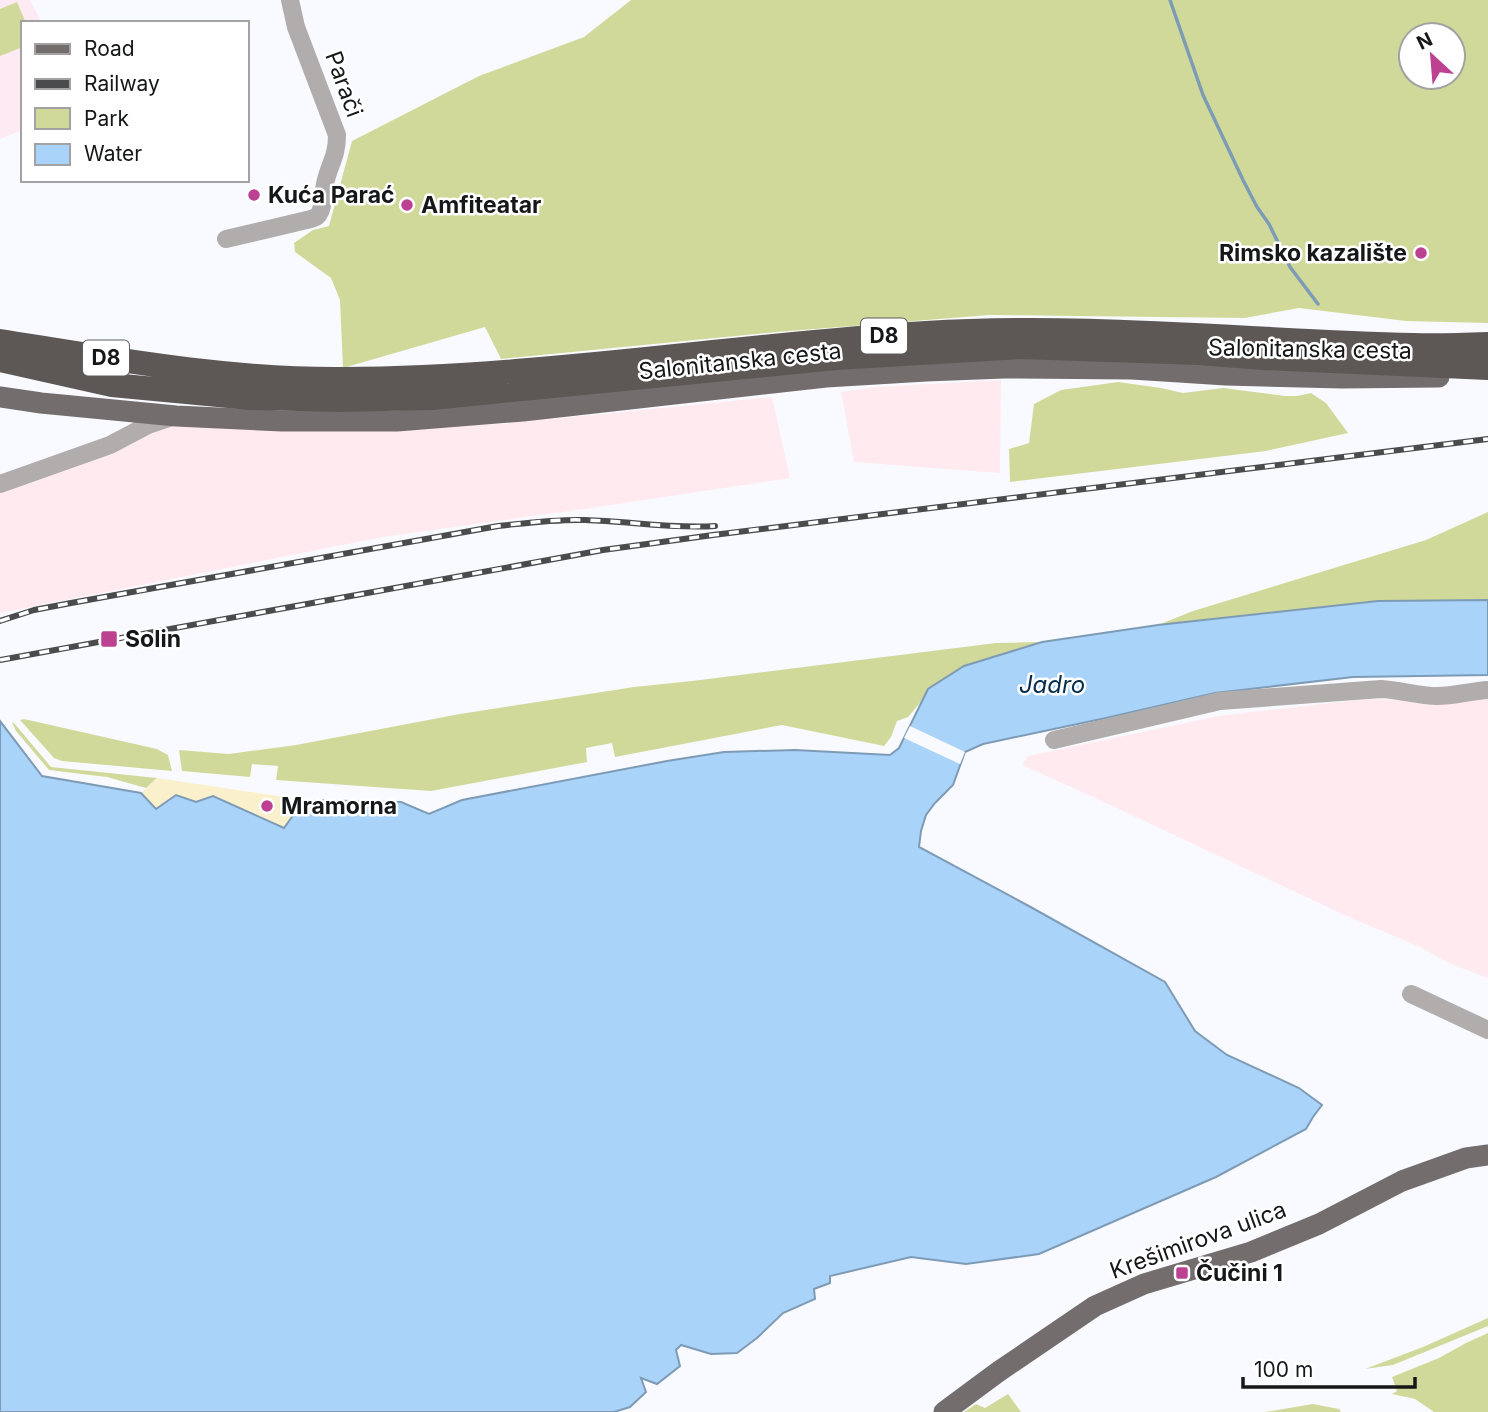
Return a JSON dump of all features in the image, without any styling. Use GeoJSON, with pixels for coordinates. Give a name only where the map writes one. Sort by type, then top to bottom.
{"type":"FeatureCollection","features":[{"type":"Feature","properties":{"kind":"highway","name":"D8"},"geometry":{"type":"LineString","coordinates":[[0,341],[113,360],[201,370],[342,379],[517,372],[852,339],[1012,330],[1416,345],[1488,344]]}},
{"type":"Feature","properties":{"kind":"highway","name":"D8"},"geometry":{"type":"LineString","coordinates":[[0,360],[112,385],[250,398],[340,400],[432,398],[836,358],[1020,347],[1488,368]]}},
{"type":"Feature","properties":{"kind":"main road","name":"Salonitanska cesta"},"geometry":{"type":"LineString","coordinates":[[0,397],[176,416],[282,421],[409,420],[523,411],[826,377],[1004,368],[1132,369],[1322,377],[1488,375]]}},
{"type":"Feature","properties":{"kind":"main road","name":"Krešimirova ulica"},"geometry":{"type":"LineString","coordinates":[[944,1412],[1095,1306],[1144,1284],[1251,1252],[1319,1224],[1402,1181],[1466,1158],[1488,1155]]}},
{"type":"Feature","properties":{"kind":"street","name":"Parači"},"geometry":{"type":"LineString","coordinates":[[226,239],[311,219],[321,212],[325,183],[335,159],[337,135],[296,27],[290,0]]}},
{"type":"Feature","properties":{"kind":"street"},"geometry":{"type":"LineString","coordinates":[[106,409],[116,423],[117,433],[110,445]]}},
{"type":"Feature","properties":{"kind":"street"},"geometry":{"type":"LineString","coordinates":[[0,484],[110,445],[148,425],[176,416]]}},
{"type":"Feature","properties":{"kind":"street"},"geometry":{"type":"LineString","coordinates":[[1054,740],[1220,701],[1381,689],[1439,696],[1488,690]]}},
{"type":"Feature","properties":{"kind":"street"},"geometry":{"type":"LineString","coordinates":[[1411,994],[1488,1030]]}},
{"type":"Feature","properties":{"kind":"shaded area"},"geometry":{"type":"Polygon","coordinates":[[[0,0],[30,0],[41,21],[21,21],[21,131],[0,139],[0,0]]]}},
{"type":"Feature","properties":{"kind":"shaded area"},"geometry":{"type":"Polygon","coordinates":[[[1001,380],[1000,473],[854,462],[841,392],[875,387],[1001,380]]]}},
{"type":"Feature","properties":{"kind":"shaded area"},"geometry":{"type":"Polygon","coordinates":[[[772,397],[790,478],[383,537],[0,613],[0,491],[174,424],[336,429],[501,424],[772,397]]]}},
{"type":"Feature","properties":{"kind":"shaded area"},"geometry":{"type":"Polygon","coordinates":[[[1488,697],[1488,978],[1451,964],[1418,946],[1353,919],[1022,765],[1028,756],[1218,716],[1365,699],[1488,697]]]}},
{"type":"Feature","properties":{"kind":"green space"},"geometry":{"type":"Polygon","coordinates":[[[631,0],[1488,0],[1488,323],[1406,321],[1299,308],[1245,318],[989,315],[777,332],[501,359],[485,327],[343,368],[340,300],[331,278],[295,252],[294,243],[313,230],[329,226],[352,141],[479,76],[584,37],[631,0]]]}},
{"type":"Feature","properties":{"kind":"green space"},"geometry":{"type":"Polygon","coordinates":[[[17,2],[25,21],[21,21],[21,48],[0,56],[0,9],[17,2]]]}},
{"type":"Feature","properties":{"kind":"green space"},"geometry":{"type":"Polygon","coordinates":[[[1118,382],[1183,393],[1223,388],[1285,396],[1311,393],[1326,403],[1348,433],[1266,451],[1010,482],[1009,449],[1029,443],[1034,404],[1061,390],[1118,382]]]}},
{"type":"Feature","properties":{"kind":"green space"},"geometry":{"type":"Polygon","coordinates":[[[1488,512],[1488,600],[1378,601],[1158,625],[1193,611],[1426,540],[1488,512]]]}},
{"type":"Feature","properties":{"kind":"green space"},"geometry":{"type":"Polygon","coordinates":[[[1042,642],[964,666],[928,689],[908,717],[897,721],[884,746],[782,725],[615,757],[612,743],[586,748],[587,762],[431,791],[276,780],[278,766],[252,764],[250,777],[182,771],[179,750],[229,754],[634,687],[996,643],[1042,642]]]}},
{"type":"Feature","properties":{"kind":"green space"},"geometry":{"type":"Polygon","coordinates":[[[20,720],[157,749],[168,755],[172,771],[62,761],[54,758],[20,720]]]}},
{"type":"Feature","properties":{"kind":"green space"},"geometry":{"type":"Polygon","coordinates":[[[12,722],[51,767],[157,778],[146,788],[107,777],[49,770],[16,731],[12,722]]]}},
{"type":"Feature","properties":{"kind":"green space"},"geometry":{"type":"Polygon","coordinates":[[[1488,1318],[1488,1326],[1393,1365],[1365,1369],[1423,1347],[1488,1318]]]}},
{"type":"Feature","properties":{"kind":"green space"},"geometry":{"type":"Polygon","coordinates":[[[1488,1333],[1488,1412],[1434,1412],[1415,1399],[1392,1394],[1397,1391],[1392,1377],[1439,1358],[1488,1333]]]}},
{"type":"Feature","properties":{"kind":"green space"},"geometry":{"type":"Polygon","coordinates":[[[1008,1394],[1021,1412],[964,1412],[976,1404],[985,1408],[1008,1394]]]}},
{"type":"Feature","properties":{"kind":"green space"},"geometry":{"type":"Polygon","coordinates":[[[1313,1404],[1339,1409],[1341,1412],[1265,1412],[1313,1404]]]}},
{"type":"Feature","properties":{"kind":"sand","name":"Mramorna"},"geometry":{"type":"Polygon","coordinates":[[[157,778],[304,800],[284,828],[213,796],[156,809],[141,793],[157,778]]]}},
{"type":"Feature","properties":{"kind":"water","name":"Jadro"},"geometry":{"type":"Polygon","coordinates":[[[1488,600],[1488,675],[1353,677],[1215,693],[983,744],[965,752],[953,785],[926,815],[919,847],[1165,982],[1195,1031],[1227,1055],[1299,1088],[1322,1105],[1306,1129],[1216,1177],[1039,1254],[966,1264],[911,1257],[830,1276],[830,1283],[814,1289],[815,1299],[783,1313],[737,1353],[711,1354],[681,1345],[676,1350],[680,1366],[657,1384],[641,1378],[646,1392],[630,1407],[614,1412],[0,1412],[0,721],[42,776],[141,793],[156,809],[176,795],[196,802],[213,796],[284,828],[304,800],[401,802],[429,814],[462,800],[724,752],[795,750],[890,755],[899,748],[928,689],[964,666],[1042,642],[1158,625],[1378,601],[1488,600]]]}},
{"type":"Feature","properties":{"kind":"pier"},"geometry":{"type":"Polygon","coordinates":[[[910,726],[965,752],[960,764],[904,738],[910,726]]]}},
{"type":"Feature","properties":{"kind":"waterway"},"geometry":{"type":"LineString","coordinates":[[1170,0],[1203,95],[1243,180],[1290,267],[1318,304]]}},
{"type":"Feature","properties":{"kind":"railway"},"geometry":{"type":"LineString","coordinates":[[0,660],[603,550],[1488,439]]}},
{"type":"Feature","properties":{"kind":"railway"},"geometry":{"type":"LineString","coordinates":[[0,621],[34,610],[498,526],[574,520],[715,526]]}},
{"type":"Feature","properties":{"kind":"place","name":"Kuća Parać"},"geometry":{"type":"Point","coordinates":[254,195]}},
{"type":"Feature","properties":{"kind":"place","name":"Amfiteatar"},"geometry":{"type":"Point","coordinates":[407,205]}},
{"type":"Feature","properties":{"kind":"place","name":"Rimsko kazalište"},"geometry":{"type":"Point","coordinates":[1421,253]}},
{"type":"Feature","properties":{"kind":"place","name":"Solin"},"geometry":{"type":"Point","coordinates":[109,639]}},
{"type":"Feature","properties":{"kind":"place","name":"Mramorna"},"geometry":{"type":"Point","coordinates":[267,806]}},
{"type":"Feature","properties":{"kind":"place","name":"Čučini 1"},"geometry":{"type":"Point","coordinates":[1182,1273]}}]}
